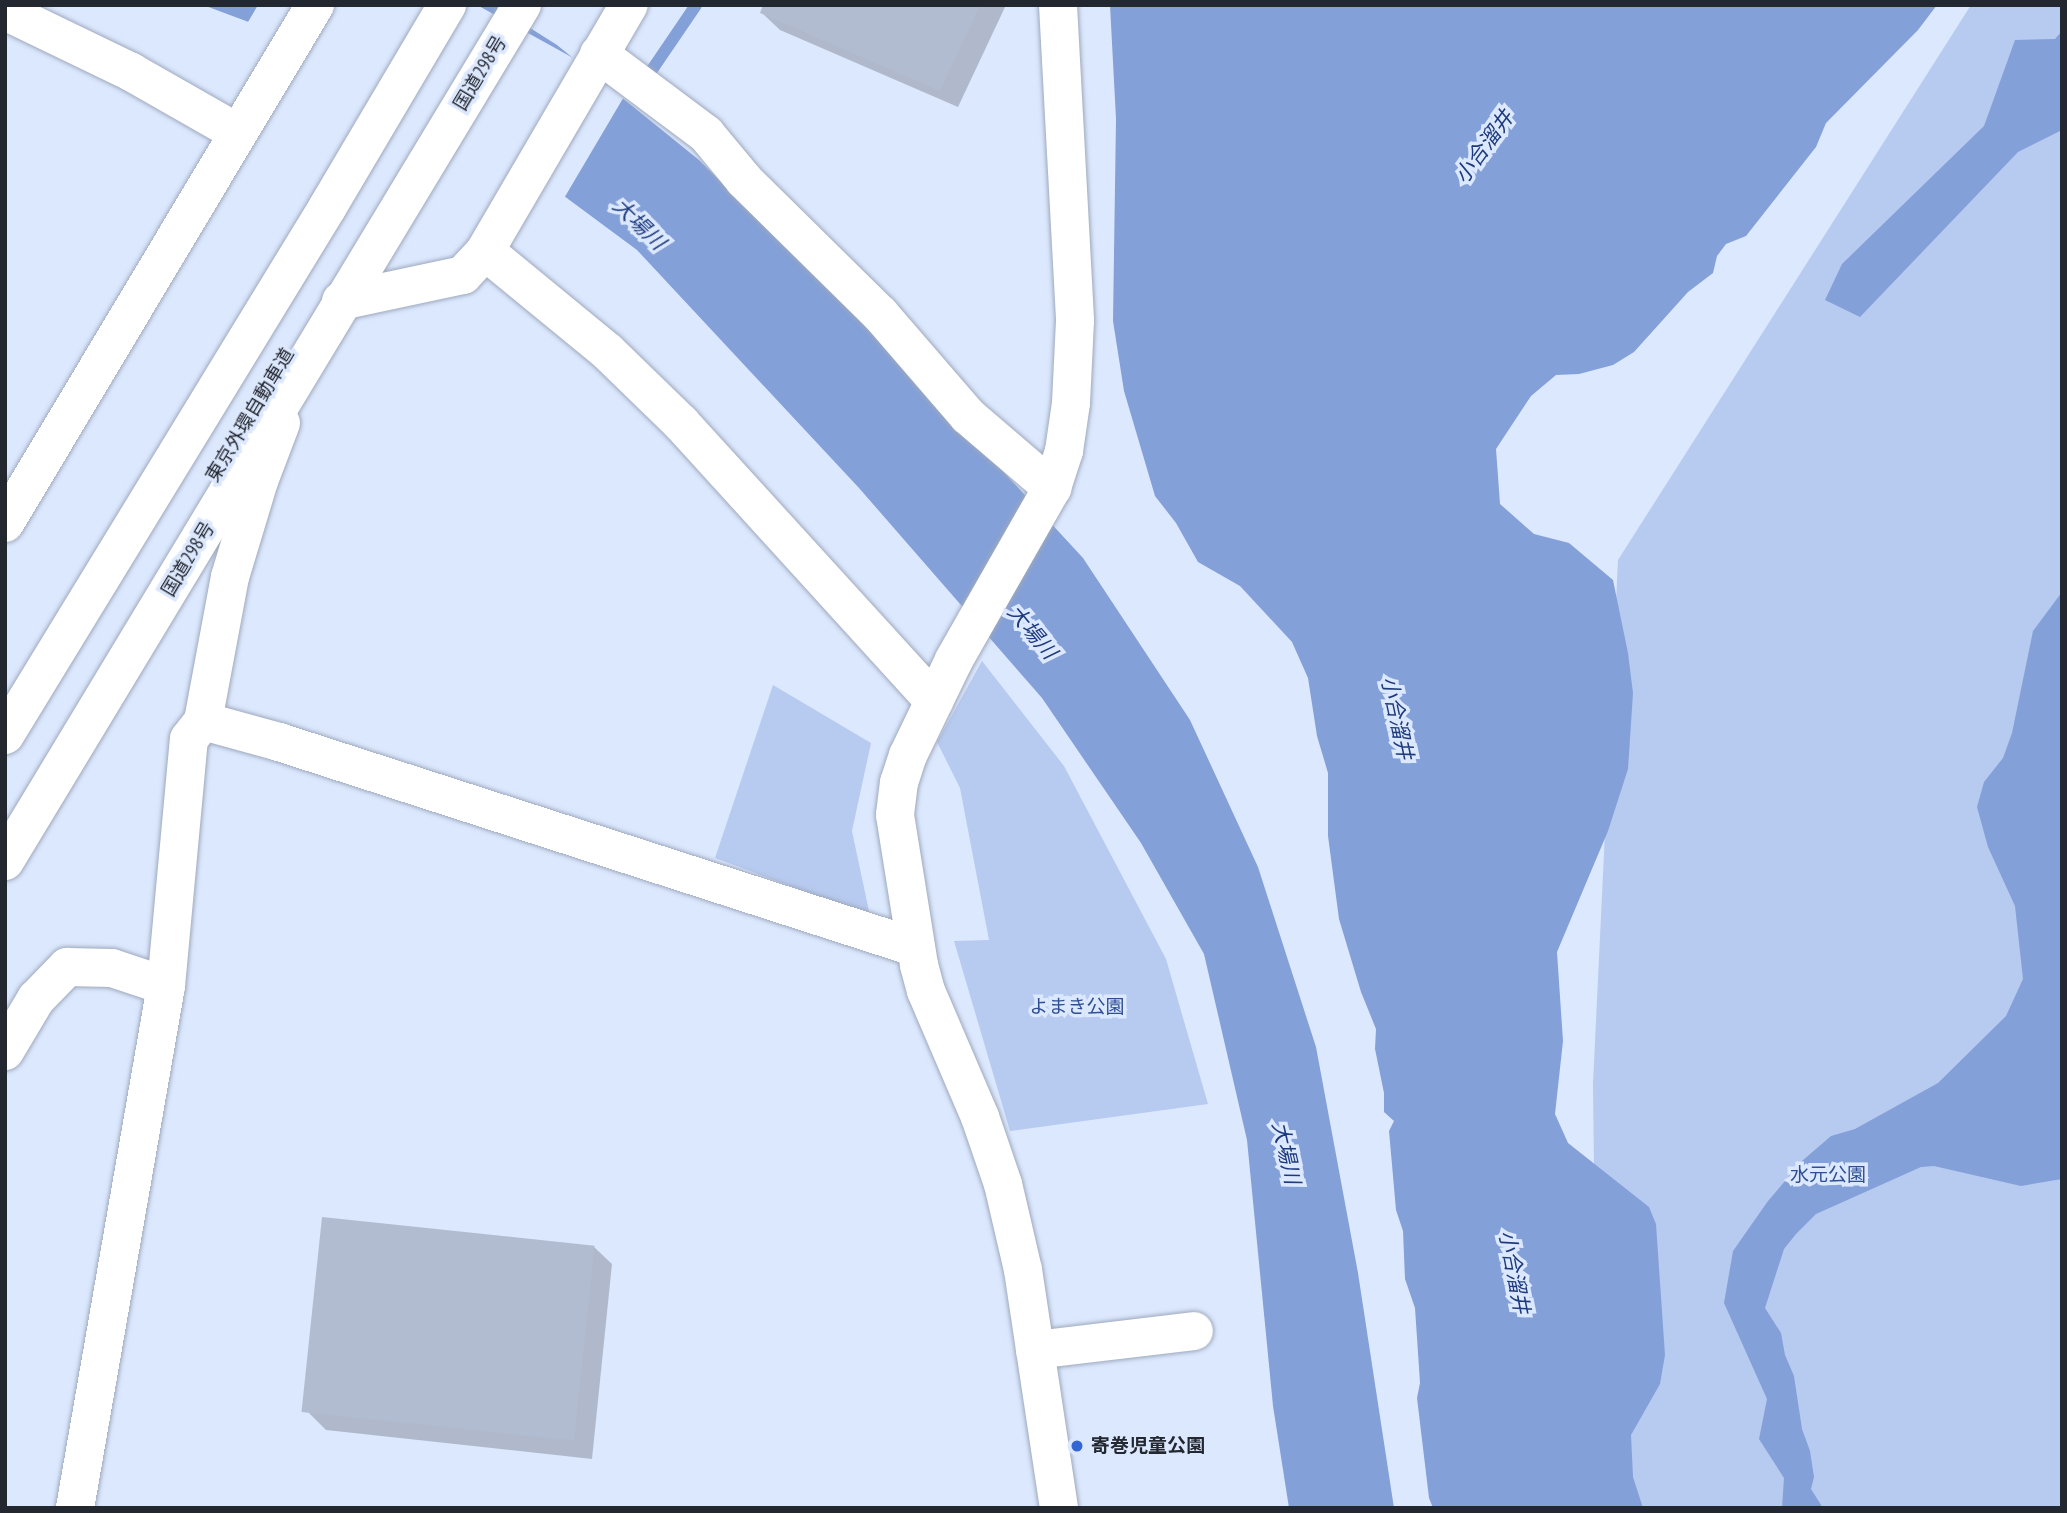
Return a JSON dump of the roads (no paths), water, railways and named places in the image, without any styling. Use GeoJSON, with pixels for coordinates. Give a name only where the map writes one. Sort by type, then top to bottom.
{"type":"FeatureCollection","features":[{"type":"Feature","properties":{"kind":"main road"},"geometry":{"type":"LineString","coordinates":[[5,523],[315,5]]}},
{"type":"Feature","properties":{"kind":"main road"},"geometry":{"type":"LineString","coordinates":[[5,699],[420,5]]}},
{"type":"Feature","properties":{"kind":"main road"},"geometry":{"type":"LineString","coordinates":[[5,735],[313,232],[447,5]]}},
{"type":"Feature","properties":{"kind":"main road"},"geometry":{"type":"LineString","coordinates":[[341,301],[463,275],[485,251],[629,5]]}},
{"type":"Feature","properties":{"kind":"main road"},"geometry":{"type":"LineString","coordinates":[[1058,5],[1075,321],[1071,403],[1064,451],[1048,495],[954,660],[908,755],[899,782],[895,815],[914,947],[926,991],[980,1118],[1003,1184],[1023,1270],[1059,1508]]}},
{"type":"Feature","properties":{"kind":"main road","name":"国道298号"},"geometry":{"type":"LineString","coordinates":[[5,861],[298,379],[513,6]]}},
{"type":"Feature","properties":{"kind":"main road","name":"東京外環自動車道"},"geometry":{"type":"LineString","coordinates":[[5,827],[359,230],[513,6]]}},
{"type":"Feature","properties":{"kind":"main road"},"geometry":{"type":"LineString","coordinates":[[5,11],[131,72],[238,133]]}},
{"type":"Feature","properties":{"kind":"main road"},"geometry":{"type":"LineString","coordinates":[[599,54],[706,134],[744,180],[880,314],[968,415],[1048,495]]}},
{"type":"Feature","properties":{"kind":"main road"},"geometry":{"type":"LineString","coordinates":[[485,251],[608,352],[681,423],[934,701]]}},
{"type":"Feature","properties":{"kind":"main road"},"geometry":{"type":"LineString","coordinates":[[75,1508],[166,986],[189,739],[203,721],[230,577],[259,481],[298,379]]}},
{"type":"Feature","properties":{"kind":"main road"},"geometry":{"type":"LineString","coordinates":[[203,721],[279,742],[914,947]]}},
{"type":"Feature","properties":{"kind":"main road"},"geometry":{"type":"LineString","coordinates":[[5,1051],[36,999],[67,967],[112,968],[166,986]]}},
{"type":"Feature","properties":{"kind":"main road"},"geometry":{"type":"LineString","coordinates":[[1035,1350],[1194,1331]]}},
{"type":"Feature","properties":{"kind":"water","name":"大場川"},"geometry":{"type":"Polygon","coordinates":[[[203,5],[494,5],[557,45],[699,160],[894,353],[1083,558],[1190,720],[1258,867],[1316,1047],[1358,1273],[1394,1508],[1289,1508],[1273,1406],[1247,1140],[1204,954],[1141,843],[1042,698],[859,488],[637,250],[502,150],[374,69],[203,5]]]}},
{"type":"Feature","properties":{"kind":"water","name":"小合溜井"},"geometry":{"type":"Polygon","coordinates":[[[1110,5],[1937,5],[1918,30],[1826,123],[1816,147],[1746,236],[1726,244],[1717,256],[1713,273],[1688,292],[1634,352],[1613,365],[1579,374],[1556,375],[1531,396],[1496,449],[1500,504],[1534,534],[1569,543],[1613,580],[1628,653],[1633,693],[1628,769],[1608,831],[1557,952],[1563,1041],[1555,1114],[1568,1143],[1649,1207],[1656,1224],[1665,1355],[1660,1384],[1631,1435],[1633,1477],[1643,1508],[1433,1508],[1429,1498],[1417,1398],[1420,1383],[1415,1308],[1405,1279],[1403,1231],[1396,1210],[1389,1131],[1394,1121],[1384,1112],[1384,1093],[1375,1049],[1376,1029],[1361,992],[1339,919],[1328,836],[1328,773],[1317,736],[1308,678],[1292,642],[1240,586],[1198,562],[1176,523],[1155,496],[1124,391],[1113,321],[1116,119],[1110,5]]]}},
{"type":"Feature","properties":{"kind":"water"},"geometry":{"type":"Polygon","coordinates":[[[2062,31],[2062,130],[2018,152],[1860,317],[1825,300],[1842,264],[1984,126],[2015,40],[2055,39],[2062,31]]]}},
{"type":"Feature","properties":{"kind":"water"},"geometry":{"type":"Polygon","coordinates":[[[2062,592],[2062,1179],[2021,1186],[1934,1166],[1921,1167],[1816,1214],[1796,1234],[1784,1249],[1765,1308],[1781,1333],[1785,1355],[1794,1376],[1802,1429],[1810,1451],[1814,1477],[1811,1489],[1823,1508],[1782,1508],[1784,1478],[1759,1439],[1767,1399],[1724,1303],[1733,1251],[1768,1201],[1802,1161],[1831,1136],[1855,1129],[1938,1083],[2006,1016],[2023,979],[2015,906],[1988,847],[1977,807],[1984,782],[2003,758],[2012,733],[2033,631],[2062,592]]]}},
{"type":"Feature","properties":{"kind":"waterway"},"geometry":{"type":"LineString","coordinates":[[643,83],[696,5]]}},
{"type":"Feature","properties":{"kind":"place","name":"寄巻児童公園"},"geometry":{"type":"Point","coordinates":[1077,1446]}},
{"type":"Feature","properties":{"kind":"park label","name":"よまき公園"},"geometry":{"type":"Point","coordinates":[1077,1007]}},
{"type":"Feature","properties":{"kind":"park label","name":"水元公園"},"geometry":{"type":"Point","coordinates":[1828,1175]}}]}
